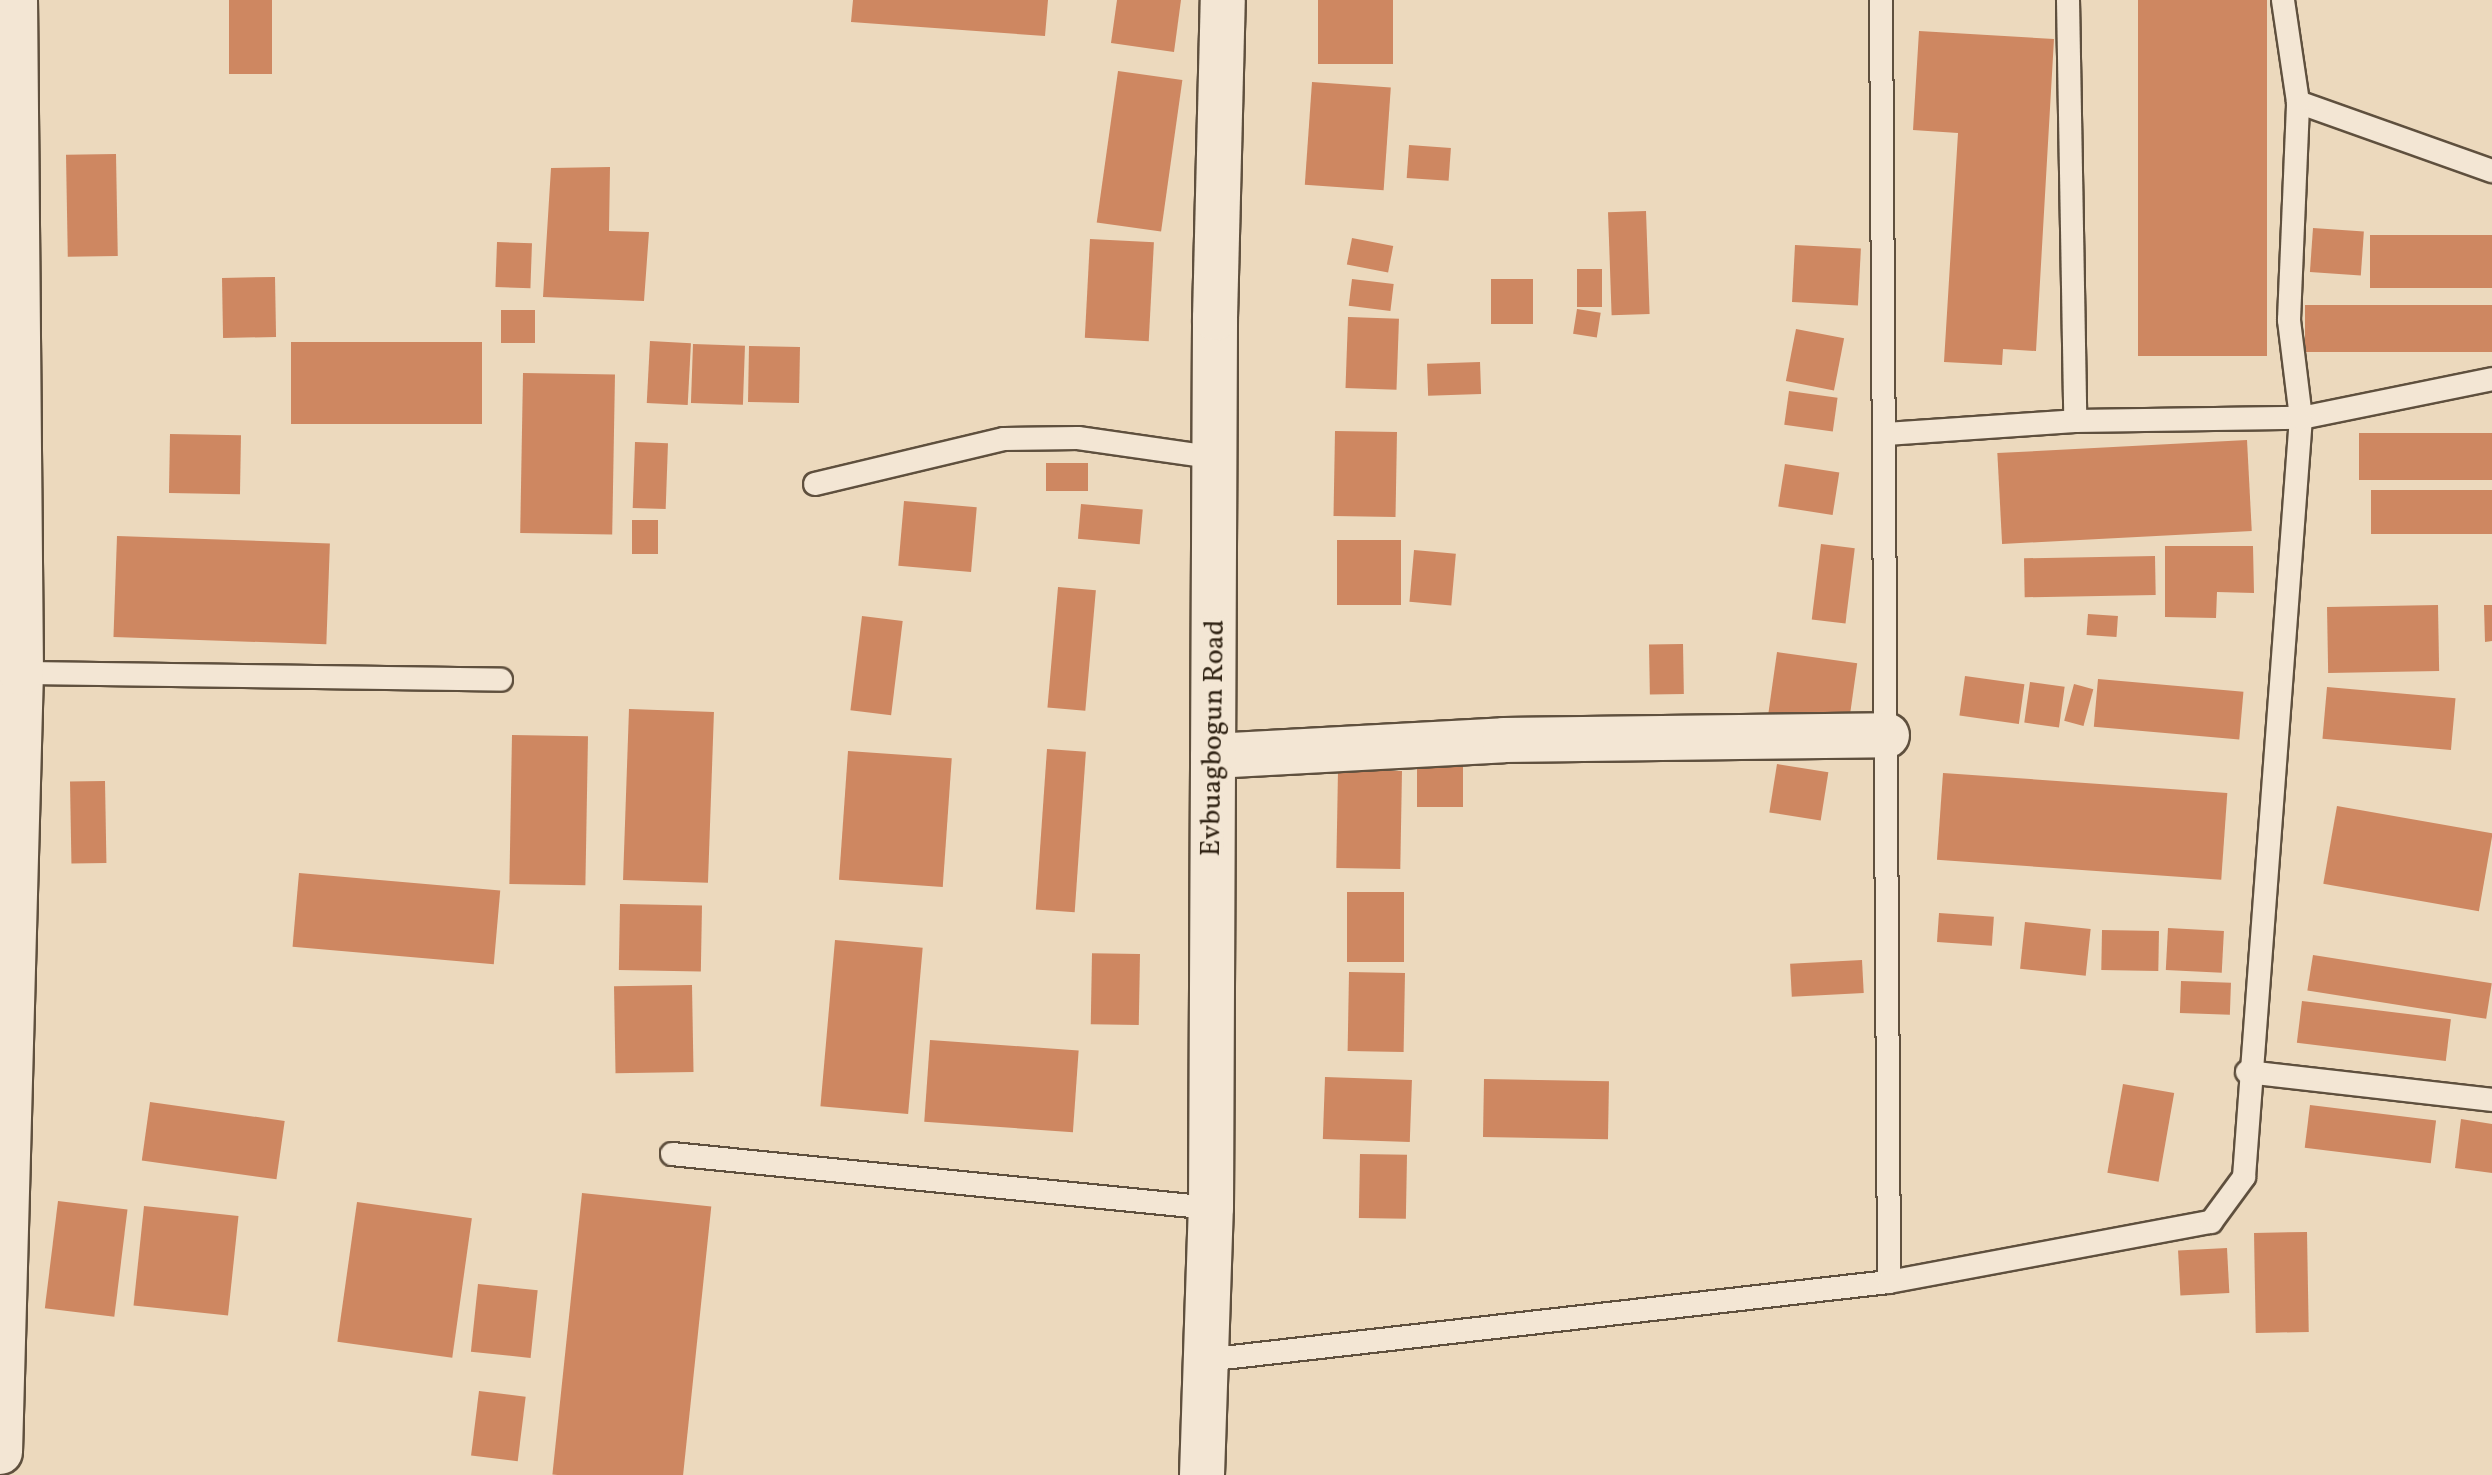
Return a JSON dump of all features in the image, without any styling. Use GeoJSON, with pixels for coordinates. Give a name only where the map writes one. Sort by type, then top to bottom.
{"type":"FeatureCollection","features":[{"type":"Feature","properties":{"kind":"street"},"geometry":{"type":"LineString","coordinates":[[0,1452],[21,673],[15,0]]}},
{"type":"Feature","properties":{"kind":"street","name":"Evbuagbogun Road"},"geometry":{"type":"LineString","coordinates":[[1202,1475],[1211,1208],[1217,458],[1215,318],[1223,0]]}},
{"type":"Feature","properties":{"kind":"street"},"geometry":{"type":"LineString","coordinates":[[1213,756],[1504,740],[1887,735]]}},
{"type":"Feature","properties":{"kind":"lane"},"geometry":{"type":"LineString","coordinates":[[1881,0],[1889,1282]]}},
{"type":"Feature","properties":{"kind":"lane"},"geometry":{"type":"LineString","coordinates":[[2068,0],[2075,421]]}},
{"type":"Feature","properties":{"kind":"lane"},"geometry":{"type":"LineString","coordinates":[[1206,1360],[1889,1282],[2211,1222],[2244,1177],[2247,1072],[2301,418],[2289,320],[2298,102],[2283,0]]}},
{"type":"Feature","properties":{"kind":"lane"},"geometry":{"type":"LineString","coordinates":[[2298,102],[2492,171]]}},
{"type":"Feature","properties":{"kind":"lane"},"geometry":{"type":"LineString","coordinates":[[1886,434],[2075,421],[2301,418],[2492,379]]}},
{"type":"Feature","properties":{"kind":"lane"},"geometry":{"type":"LineString","coordinates":[[815,484],[1004,439],[1078,438],[1217,458]]}},
{"type":"Feature","properties":{"kind":"lane"},"geometry":{"type":"LineString","coordinates":[[21,673],[501,680]]}},
{"type":"Feature","properties":{"kind":"lane"},"geometry":{"type":"LineString","coordinates":[[2247,1072],[2492,1100]]}},
{"type":"Feature","properties":{"kind":"lane"},"geometry":{"type":"LineString","coordinates":[[672,1154],[1211,1208]]}},
{"type":"Feature","properties":{"kind":"building"},"geometry":{"type":"Polygon","coordinates":[[[229,0],[272,0],[272,74],[229,74],[229,0]]]}},
{"type":"Feature","properties":{"kind":"building"},"geometry":{"type":"Polygon","coordinates":[[[853,0],[1048,0],[1045,36],[851,22],[853,0]]]}},
{"type":"Feature","properties":{"kind":"building"},"geometry":{"type":"Polygon","coordinates":[[[1117,0],[1181,0],[1174,52],[1111,43],[1117,0]]]}},
{"type":"Feature","properties":{"kind":"building"},"geometry":{"type":"Polygon","coordinates":[[[1318,0],[1393,0],[1393,64],[1318,64],[1318,0]]]}},
{"type":"Feature","properties":{"kind":"building"},"geometry":{"type":"Polygon","coordinates":[[[2138,0],[2267,0],[2267,356],[2138,356],[2138,0]]]}},
{"type":"Feature","properties":{"kind":"building"},"geometry":{"type":"Polygon","coordinates":[[[1919,31],[2054,39],[2036,351],[2003,349],[2002,365],[1944,362],[1958,133],[1913,130],[1919,31]]]}},
{"type":"Feature","properties":{"kind":"building"},"geometry":{"type":"Polygon","coordinates":[[[1118,71],[1182,80],[1161,232],[1097,223],[1118,71]]]}},
{"type":"Feature","properties":{"kind":"building"},"geometry":{"type":"Polygon","coordinates":[[[1312,82],[1391,88],[1384,190],[1305,185],[1312,82]]]}},
{"type":"Feature","properties":{"kind":"building"},"geometry":{"type":"Polygon","coordinates":[[[1409,145],[1451,148],[1449,181],[1407,178],[1409,145]]]}},
{"type":"Feature","properties":{"kind":"building"},"geometry":{"type":"Polygon","coordinates":[[[116,154],[118,256],[68,257],[66,155],[116,154]]]}},
{"type":"Feature","properties":{"kind":"building"},"geometry":{"type":"Polygon","coordinates":[[[610,167],[609,231],[649,232],[644,301],[543,297],[551,168],[610,167]]]}},
{"type":"Feature","properties":{"kind":"building"},"geometry":{"type":"Polygon","coordinates":[[[1646,211],[1650,314],[1612,315],[1608,212],[1646,211]]]}},
{"type":"Feature","properties":{"kind":"building"},"geometry":{"type":"Polygon","coordinates":[[[2313,228],[2364,232],[2361,275],[2310,272],[2313,228]]]}},
{"type":"Feature","properties":{"kind":"building"},"geometry":{"type":"Polygon","coordinates":[[[2370,235],[2492,235],[2492,288],[2370,288],[2370,235]]]}},
{"type":"Feature","properties":{"kind":"building"},"geometry":{"type":"Polygon","coordinates":[[[1352,238],[1393,246],[1388,273],[1347,265],[1352,238]]]}},
{"type":"Feature","properties":{"kind":"building"},"geometry":{"type":"Polygon","coordinates":[[[1090,239],[1154,242],[1149,341],[1085,338],[1090,239]]]}},
{"type":"Feature","properties":{"kind":"building"},"geometry":{"type":"Polygon","coordinates":[[[497,242],[532,243],[530,288],[495,287],[497,242]]]}},
{"type":"Feature","properties":{"kind":"building"},"geometry":{"type":"Polygon","coordinates":[[[1795,245],[1861,248],[1858,305],[1792,302],[1795,245]]]}},
{"type":"Feature","properties":{"kind":"building"},"geometry":{"type":"Polygon","coordinates":[[[1577,269],[1602,269],[1602,307],[1577,307],[1577,269]]]}},
{"type":"Feature","properties":{"kind":"building"},"geometry":{"type":"Polygon","coordinates":[[[275,277],[276,337],[223,338],[222,278],[275,277]]]}},
{"type":"Feature","properties":{"kind":"building"},"geometry":{"type":"Polygon","coordinates":[[[1352,279],[1394,284],[1390,311],[1349,306],[1352,279]]]}},
{"type":"Feature","properties":{"kind":"building"},"geometry":{"type":"Polygon","coordinates":[[[1491,279],[1533,279],[1533,324],[1491,324],[1491,279]]]}},
{"type":"Feature","properties":{"kind":"building"},"geometry":{"type":"Polygon","coordinates":[[[2305,305],[2492,305],[2492,352],[2305,352],[2305,305]]]}},
{"type":"Feature","properties":{"kind":"building"},"geometry":{"type":"Polygon","coordinates":[[[1577,309],[1601,313],[1597,337],[1573,334],[1577,309]]]}},
{"type":"Feature","properties":{"kind":"building"},"geometry":{"type":"Polygon","coordinates":[[[501,310],[535,310],[535,343],[501,343],[501,310]]]}},
{"type":"Feature","properties":{"kind":"building"},"geometry":{"type":"Polygon","coordinates":[[[1348,317],[1399,319],[1396,390],[1346,388],[1348,317]]]}},
{"type":"Feature","properties":{"kind":"building"},"geometry":{"type":"Polygon","coordinates":[[[1796,329],[1844,338],[1834,390],[1786,381],[1796,329]]]}},
{"type":"Feature","properties":{"kind":"building"},"geometry":{"type":"Polygon","coordinates":[[[650,341],[691,343],[688,405],[647,403],[650,341]]]}},
{"type":"Feature","properties":{"kind":"building"},"geometry":{"type":"Polygon","coordinates":[[[291,342],[482,342],[482,424],[291,424],[291,342]]]}},
{"type":"Feature","properties":{"kind":"building"},"geometry":{"type":"Polygon","coordinates":[[[693,344],[745,346],[743,405],[691,403],[693,344]]]}},
{"type":"Feature","properties":{"kind":"building"},"geometry":{"type":"Polygon","coordinates":[[[749,346],[800,347],[799,403],[748,402],[749,346]]]}},
{"type":"Feature","properties":{"kind":"building"},"geometry":{"type":"Polygon","coordinates":[[[1480,362],[1481,394],[1428,396],[1427,364],[1480,362]]]}},
{"type":"Feature","properties":{"kind":"building"},"geometry":{"type":"Polygon","coordinates":[[[523,373],[615,375],[612,535],[520,533],[523,373]]]}},
{"type":"Feature","properties":{"kind":"building"},"geometry":{"type":"Polygon","coordinates":[[[1789,391],[1838,398],[1833,431],[1784,425],[1789,391]]]}},
{"type":"Feature","properties":{"kind":"building"},"geometry":{"type":"Polygon","coordinates":[[[1335,431],[1397,432],[1396,517],[1334,516],[1335,431]]]}},
{"type":"Feature","properties":{"kind":"building"},"geometry":{"type":"Polygon","coordinates":[[[2359,433],[2492,433],[2492,480],[2359,480],[2359,433]]]}},
{"type":"Feature","properties":{"kind":"building"},"geometry":{"type":"Polygon","coordinates":[[[170,434],[241,435],[240,494],[169,493],[170,434]]]}},
{"type":"Feature","properties":{"kind":"building"},"geometry":{"type":"Polygon","coordinates":[[[2247,440],[2252,531],[2002,544],[1997,453],[2247,440]]]}},
{"type":"Feature","properties":{"kind":"building"},"geometry":{"type":"Polygon","coordinates":[[[635,442],[668,443],[666,509],[633,508],[635,442]]]}},
{"type":"Feature","properties":{"kind":"building"},"geometry":{"type":"Polygon","coordinates":[[[1046,463],[1088,463],[1088,491],[1046,491],[1046,463]]]}},
{"type":"Feature","properties":{"kind":"building"},"geometry":{"type":"Polygon","coordinates":[[[1785,464],[1839,473],[1833,515],[1778,506],[1785,464]]]}},
{"type":"Feature","properties":{"kind":"building"},"geometry":{"type":"Polygon","coordinates":[[[2371,490],[2492,490],[2492,534],[2371,534],[2371,490]]]}},
{"type":"Feature","properties":{"kind":"building"},"geometry":{"type":"Polygon","coordinates":[[[904,501],[977,507],[971,572],[898,566],[904,501]]]}},
{"type":"Feature","properties":{"kind":"building"},"geometry":{"type":"Polygon","coordinates":[[[1081,504],[1143,509],[1140,544],[1078,539],[1081,504]]]}},
{"type":"Feature","properties":{"kind":"building"},"geometry":{"type":"Polygon","coordinates":[[[632,520],[658,520],[658,554],[632,554],[632,520]]]}},
{"type":"Feature","properties":{"kind":"building"},"geometry":{"type":"Polygon","coordinates":[[[117,536],[330,543],[326,644],[113,637],[117,536]]]}},
{"type":"Feature","properties":{"kind":"building"},"geometry":{"type":"Polygon","coordinates":[[[1337,540],[1401,540],[1401,605],[1337,605],[1337,540]]]}},
{"type":"Feature","properties":{"kind":"building"},"geometry":{"type":"Polygon","coordinates":[[[1821,544],[1855,548],[1845,624],[1812,619],[1821,544]]]}},
{"type":"Feature","properties":{"kind":"building"},"geometry":{"type":"Polygon","coordinates":[[[2165,546],[2253,546],[2254,593],[2217,592],[2216,618],[2165,617],[2165,546]]]}},
{"type":"Feature","properties":{"kind":"building"},"geometry":{"type":"Polygon","coordinates":[[[1414,550],[1456,554],[1451,605],[1409,602],[1414,550]]]}},
{"type":"Feature","properties":{"kind":"building"},"geometry":{"type":"Polygon","coordinates":[[[2155,556],[2156,595],[2025,597],[2024,558],[2155,556]]]}},
{"type":"Feature","properties":{"kind":"building"},"geometry":{"type":"Polygon","coordinates":[[[1058,587],[1096,590],[1085,711],[1047,708],[1058,587]]]}},
{"type":"Feature","properties":{"kind":"building"},"geometry":{"type":"Polygon","coordinates":[[[2438,605],[2439,671],[2328,673],[2327,607],[2438,605]]]}},
{"type":"Feature","properties":{"kind":"building"},"geometry":{"type":"Polygon","coordinates":[[[2484,605],[2492,605],[2492,641],[2485,642],[2484,605]]]}},
{"type":"Feature","properties":{"kind":"building"},"geometry":{"type":"Polygon","coordinates":[[[2088,614],[2118,616],[2116,637],[2087,635],[2088,614]]]}},
{"type":"Feature","properties":{"kind":"building"},"geometry":{"type":"Polygon","coordinates":[[[862,616],[903,621],[891,715],[850,710],[862,616]]]}},
{"type":"Feature","properties":{"kind":"building"},"geometry":{"type":"Polygon","coordinates":[[[1683,644],[1684,694],[1650,695],[1649,645],[1683,644]]]}},
{"type":"Feature","properties":{"kind":"building"},"geometry":{"type":"Polygon","coordinates":[[[1777,652],[1857,663],[1848,726],[1768,714],[1777,652]]]}},
{"type":"Feature","properties":{"kind":"building"},"geometry":{"type":"Polygon","coordinates":[[[1965,676],[2024,684],[2019,724],[1959,716],[1965,676]]]}},
{"type":"Feature","properties":{"kind":"building"},"geometry":{"type":"Polygon","coordinates":[[[2098,679],[2243,692],[2239,740],[2094,727],[2098,679]]]}},
{"type":"Feature","properties":{"kind":"building"},"geometry":{"type":"Polygon","coordinates":[[[2030,682],[2065,687],[2059,727],[2024,723],[2030,682]]]}},
{"type":"Feature","properties":{"kind":"building"},"geometry":{"type":"Polygon","coordinates":[[[2074,684],[2093,689],[2083,726],[2064,721],[2074,684]]]}},
{"type":"Feature","properties":{"kind":"building"},"geometry":{"type":"Polygon","coordinates":[[[2327,687],[2456,698],[2451,750],[2322,739],[2327,687]]]}},
{"type":"Feature","properties":{"kind":"building"},"geometry":{"type":"Polygon","coordinates":[[[629,709],[714,712],[708,883],[623,880],[629,709]]]}},
{"type":"Feature","properties":{"kind":"building"},"geometry":{"type":"Polygon","coordinates":[[[512,735],[588,736],[585,885],[509,884],[512,735]]]}},
{"type":"Feature","properties":{"kind":"building"},"geometry":{"type":"Polygon","coordinates":[[[1047,749],[1086,752],[1075,912],[1036,910],[1047,749]]]}},
{"type":"Feature","properties":{"kind":"building"},"geometry":{"type":"Polygon","coordinates":[[[848,751],[952,758],[943,887],[839,880],[848,751]]]}},
{"type":"Feature","properties":{"kind":"building"},"geometry":{"type":"Polygon","coordinates":[[[1417,764],[1463,764],[1463,807],[1417,807],[1417,764]]]}},
{"type":"Feature","properties":{"kind":"building"},"geometry":{"type":"Polygon","coordinates":[[[1777,764],[1828,772],[1821,821],[1769,812],[1777,764]]]}},
{"type":"Feature","properties":{"kind":"building"},"geometry":{"type":"Polygon","coordinates":[[[1338,770],[1402,771],[1400,869],[1336,868],[1338,770]]]}},
{"type":"Feature","properties":{"kind":"building"},"geometry":{"type":"Polygon","coordinates":[[[1943,773],[2227,793],[2221,880],[1937,860],[1943,773]]]}},
{"type":"Feature","properties":{"kind":"building"},"geometry":{"type":"Polygon","coordinates":[[[105,781],[106,863],[71,864],[70,782],[105,781]]]}},
{"type":"Feature","properties":{"kind":"building"},"geometry":{"type":"Polygon","coordinates":[[[2337,806],[2492,833],[2479,911],[2323,884],[2337,806]]]}},
{"type":"Feature","properties":{"kind":"building"},"geometry":{"type":"Polygon","coordinates":[[[299,873],[500,891],[494,964],[293,947],[299,873]]]}},
{"type":"Feature","properties":{"kind":"building"},"geometry":{"type":"Polygon","coordinates":[[[1347,892],[1404,892],[1404,962],[1347,962],[1347,892]]]}},
{"type":"Feature","properties":{"kind":"building"},"geometry":{"type":"Polygon","coordinates":[[[620,904],[702,905],[701,971],[619,970],[620,904]]]}},
{"type":"Feature","properties":{"kind":"building"},"geometry":{"type":"Polygon","coordinates":[[[1939,913],[1994,917],[1992,946],[1937,942],[1939,913]]]}},
{"type":"Feature","properties":{"kind":"building"},"geometry":{"type":"Polygon","coordinates":[[[2025,922],[2091,929],[2086,976],[2020,969],[2025,922]]]}},
{"type":"Feature","properties":{"kind":"building"},"geometry":{"type":"Polygon","coordinates":[[[2168,928],[2224,931],[2222,973],[2166,970],[2168,928]]]}},
{"type":"Feature","properties":{"kind":"building"},"geometry":{"type":"Polygon","coordinates":[[[2102,930],[2159,931],[2158,971],[2101,970],[2102,930]]]}},
{"type":"Feature","properties":{"kind":"building"},"geometry":{"type":"Polygon","coordinates":[[[835,940],[923,948],[908,1114],[820,1106],[835,940]]]}},
{"type":"Feature","properties":{"kind":"building"},"geometry":{"type":"Polygon","coordinates":[[[1092,953],[1140,954],[1139,1025],[1091,1024],[1092,953]]]}},
{"type":"Feature","properties":{"kind":"building"},"geometry":{"type":"Polygon","coordinates":[[[2313,955],[2492,983],[2486,1019],[2307,991],[2313,955]]]}},
{"type":"Feature","properties":{"kind":"building"},"geometry":{"type":"Polygon","coordinates":[[[1862,960],[1864,993],[1792,997],[1790,964],[1862,960]]]}},
{"type":"Feature","properties":{"kind":"building"},"geometry":{"type":"Polygon","coordinates":[[[1349,972],[1405,973],[1404,1052],[1348,1051],[1349,972]]]}},
{"type":"Feature","properties":{"kind":"building"},"geometry":{"type":"Polygon","coordinates":[[[2181,981],[2231,983],[2230,1015],[2180,1013],[2181,981]]]}},
{"type":"Feature","properties":{"kind":"building"},"geometry":{"type":"Polygon","coordinates":[[[692,985],[694,1072],[616,1073],[614,986],[692,985]]]}},
{"type":"Feature","properties":{"kind":"building"},"geometry":{"type":"Polygon","coordinates":[[[2302,1001],[2451,1019],[2446,1061],[2297,1043],[2302,1001]]]}},
{"type":"Feature","properties":{"kind":"building"},"geometry":{"type":"Polygon","coordinates":[[[930,1040],[1079,1050],[1073,1132],[924,1122],[930,1040]]]}},
{"type":"Feature","properties":{"kind":"building"},"geometry":{"type":"Polygon","coordinates":[[[1325,1077],[1412,1080],[1410,1142],[1323,1139],[1325,1077]]]}},
{"type":"Feature","properties":{"kind":"building"},"geometry":{"type":"Polygon","coordinates":[[[1484,1079],[1609,1081],[1608,1139],[1483,1137],[1484,1079]]]}},
{"type":"Feature","properties":{"kind":"building"},"geometry":{"type":"Polygon","coordinates":[[[2123,1084],[2174,1093],[2159,1182],[2107,1173],[2123,1084]]]}},
{"type":"Feature","properties":{"kind":"building"},"geometry":{"type":"Polygon","coordinates":[[[150,1102],[285,1121],[276,1179],[142,1160],[150,1102]]]}},
{"type":"Feature","properties":{"kind":"building"},"geometry":{"type":"Polygon","coordinates":[[[2310,1105],[2436,1120],[2431,1163],[2305,1148],[2310,1105]]]}},
{"type":"Feature","properties":{"kind":"building"},"geometry":{"type":"Polygon","coordinates":[[[2461,1119],[2492,1124],[2492,1173],[2455,1168],[2461,1119]]]}},
{"type":"Feature","properties":{"kind":"building"},"geometry":{"type":"Polygon","coordinates":[[[1360,1154],[1407,1155],[1406,1219],[1359,1218],[1360,1154]]]}},
{"type":"Feature","properties":{"kind":"building"},"geometry":{"type":"Polygon","coordinates":[[[582,1193],[711,1207],[683,1475],[552,1474],[582,1193]]]}},
{"type":"Feature","properties":{"kind":"building"},"geometry":{"type":"Polygon","coordinates":[[[58,1201],[127,1210],[114,1317],[45,1308],[58,1201]]]}},
{"type":"Feature","properties":{"kind":"building"},"geometry":{"type":"Polygon","coordinates":[[[357,1202],[472,1218],[452,1358],[337,1342],[357,1202]]]}},
{"type":"Feature","properties":{"kind":"building"},"geometry":{"type":"Polygon","coordinates":[[[144,1206],[238,1216],[228,1315],[134,1305],[144,1206]]]}},
{"type":"Feature","properties":{"kind":"building"},"geometry":{"type":"Polygon","coordinates":[[[2307,1232],[2309,1332],[2256,1333],[2254,1233],[2307,1232]]]}},
{"type":"Feature","properties":{"kind":"building"},"geometry":{"type":"Polygon","coordinates":[[[2227,1248],[2229,1293],[2180,1296],[2178,1251],[2227,1248]]]}},
{"type":"Feature","properties":{"kind":"building"},"geometry":{"type":"Polygon","coordinates":[[[478,1284],[538,1290],[531,1358],[471,1352],[478,1284]]]}},
{"type":"Feature","properties":{"kind":"building"},"geometry":{"type":"Polygon","coordinates":[[[479,1391],[526,1397],[518,1461],[471,1456],[479,1391]]]}}]}
